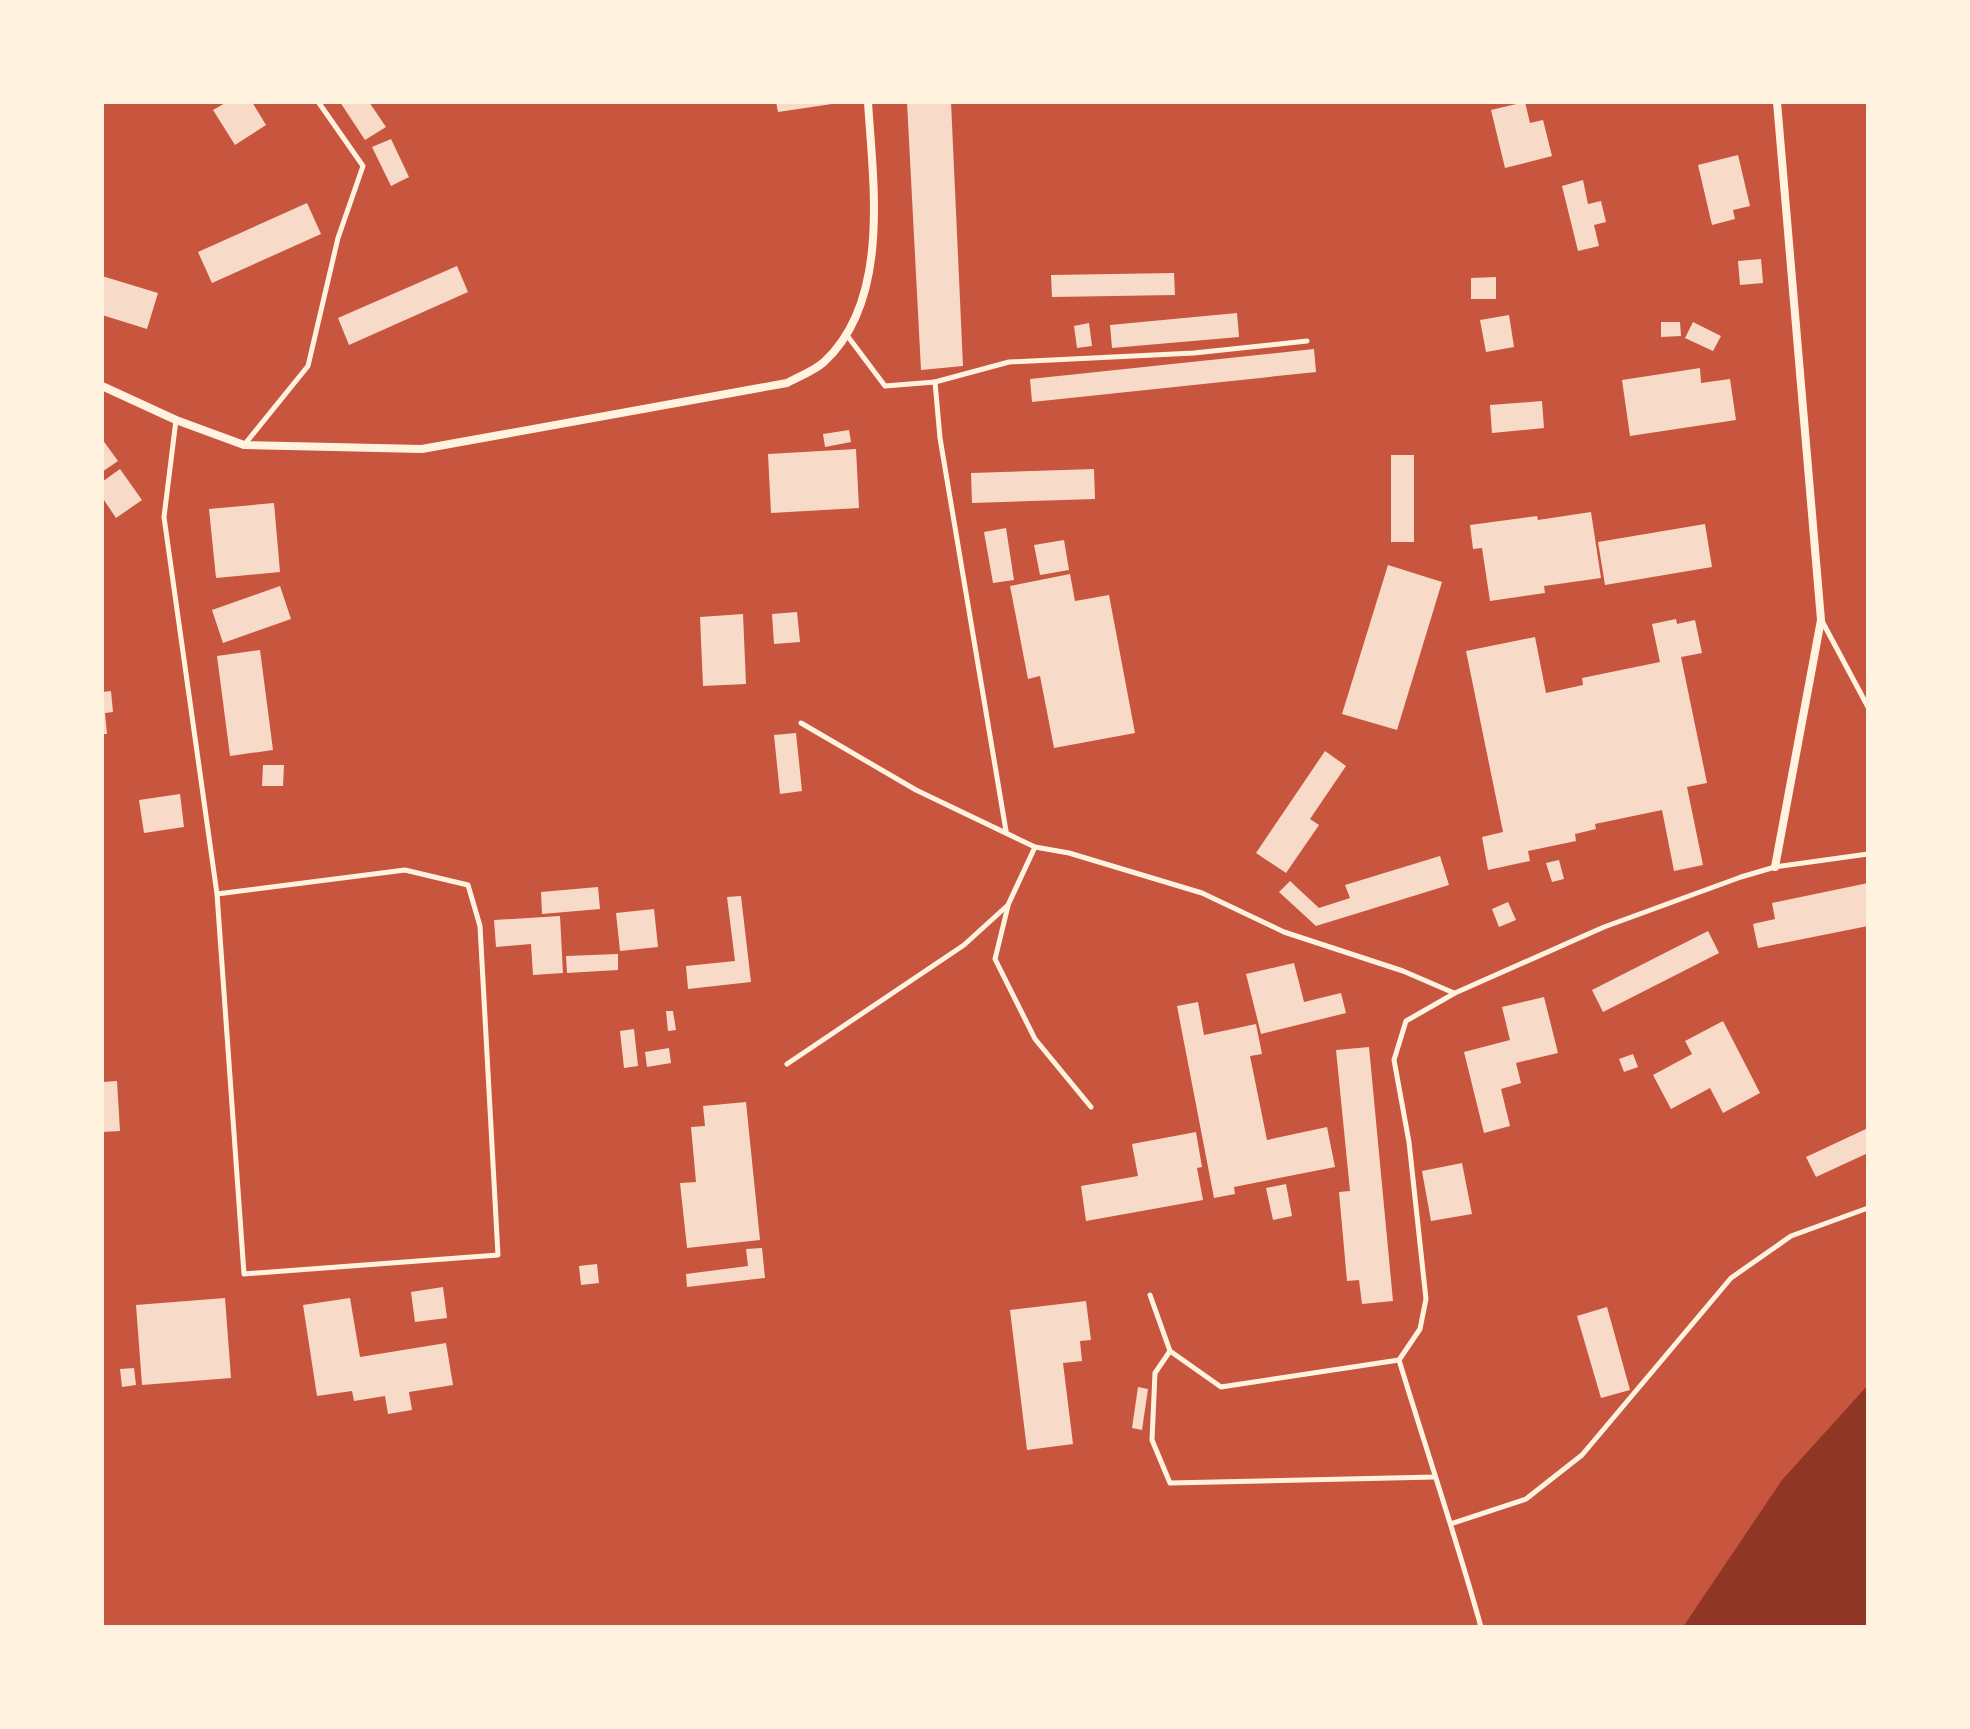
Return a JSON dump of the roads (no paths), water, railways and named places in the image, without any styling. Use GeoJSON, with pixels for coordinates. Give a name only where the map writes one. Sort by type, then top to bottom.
{"type":"FeatureCollection","features":[{"type":"Feature","properties":{"kind":"street"},"geometry":{"type":"LineString","coordinates":[[102,386],[176,420],[244,445],[422,449],[787,383],[823,363],[846,334],[869,284],[874,208],[868,102]]}},
{"type":"Feature","properties":{"kind":"street"},"geometry":{"type":"LineString","coordinates":[[1775,867],[1821,620],[1777,102]]}},
{"type":"Feature","properties":{"kind":"lane"},"geometry":{"type":"LineString","coordinates":[[244,445],[308,366],[338,238],[363,166],[319,103]]}},
{"type":"Feature","properties":{"kind":"lane"},"geometry":{"type":"LineString","coordinates":[[846,334],[885,386],[935,382],[1009,362],[1194,353],[1307,341]]}},
{"type":"Feature","properties":{"kind":"lane"},"geometry":{"type":"LineString","coordinates":[[935,382],[940,438],[1007,832]]}},
{"type":"Feature","properties":{"kind":"lane"},"geometry":{"type":"LineString","coordinates":[[176,420],[164,517],[217,894],[244,1274],[498,1255],[480,926],[468,885],[405,870],[217,894]]}},
{"type":"Feature","properties":{"kind":"lane"},"geometry":{"type":"LineString","coordinates":[[1821,620],[1868,707]]}},
{"type":"Feature","properties":{"kind":"lane"},"geometry":{"type":"LineString","coordinates":[[801,723],[916,790],[1035,847],[1069,853],[1202,893],[1284,932],[1403,971],[1455,993]]}},
{"type":"Feature","properties":{"kind":"lane"},"geometry":{"type":"LineString","coordinates":[[1035,847],[1008,905],[995,959],[1035,1039],[1091,1107]]}},
{"type":"Feature","properties":{"kind":"lane"},"geometry":{"type":"LineString","coordinates":[[1150,1295],[1170,1351],[1221,1387],[1399,1360],[1420,1329],[1426,1299],[1409,1142],[1394,1060],[1406,1021],[1455,993],[1604,927],[1775,867],[1868,854]]}},
{"type":"Feature","properties":{"kind":"lane"},"geometry":{"type":"LineString","coordinates":[[787,1064],[964,945],[1008,905]]}},
{"type":"Feature","properties":{"kind":"lane"},"geometry":{"type":"LineString","coordinates":[[1453,1523],[1526,1499],[1582,1455],[1731,1278],[1791,1236],[1868,1208]]}},
{"type":"Feature","properties":{"kind":"lane"},"geometry":{"type":"LineString","coordinates":[[1170,1351],[1155,1373],[1152,1440],[1170,1483],[1435,1477]]}},
{"type":"Feature","properties":{"kind":"lane"},"geometry":{"type":"LineString","coordinates":[[1399,1360],[1435,1477],[1453,1523],[1481,1627]]}}]}
